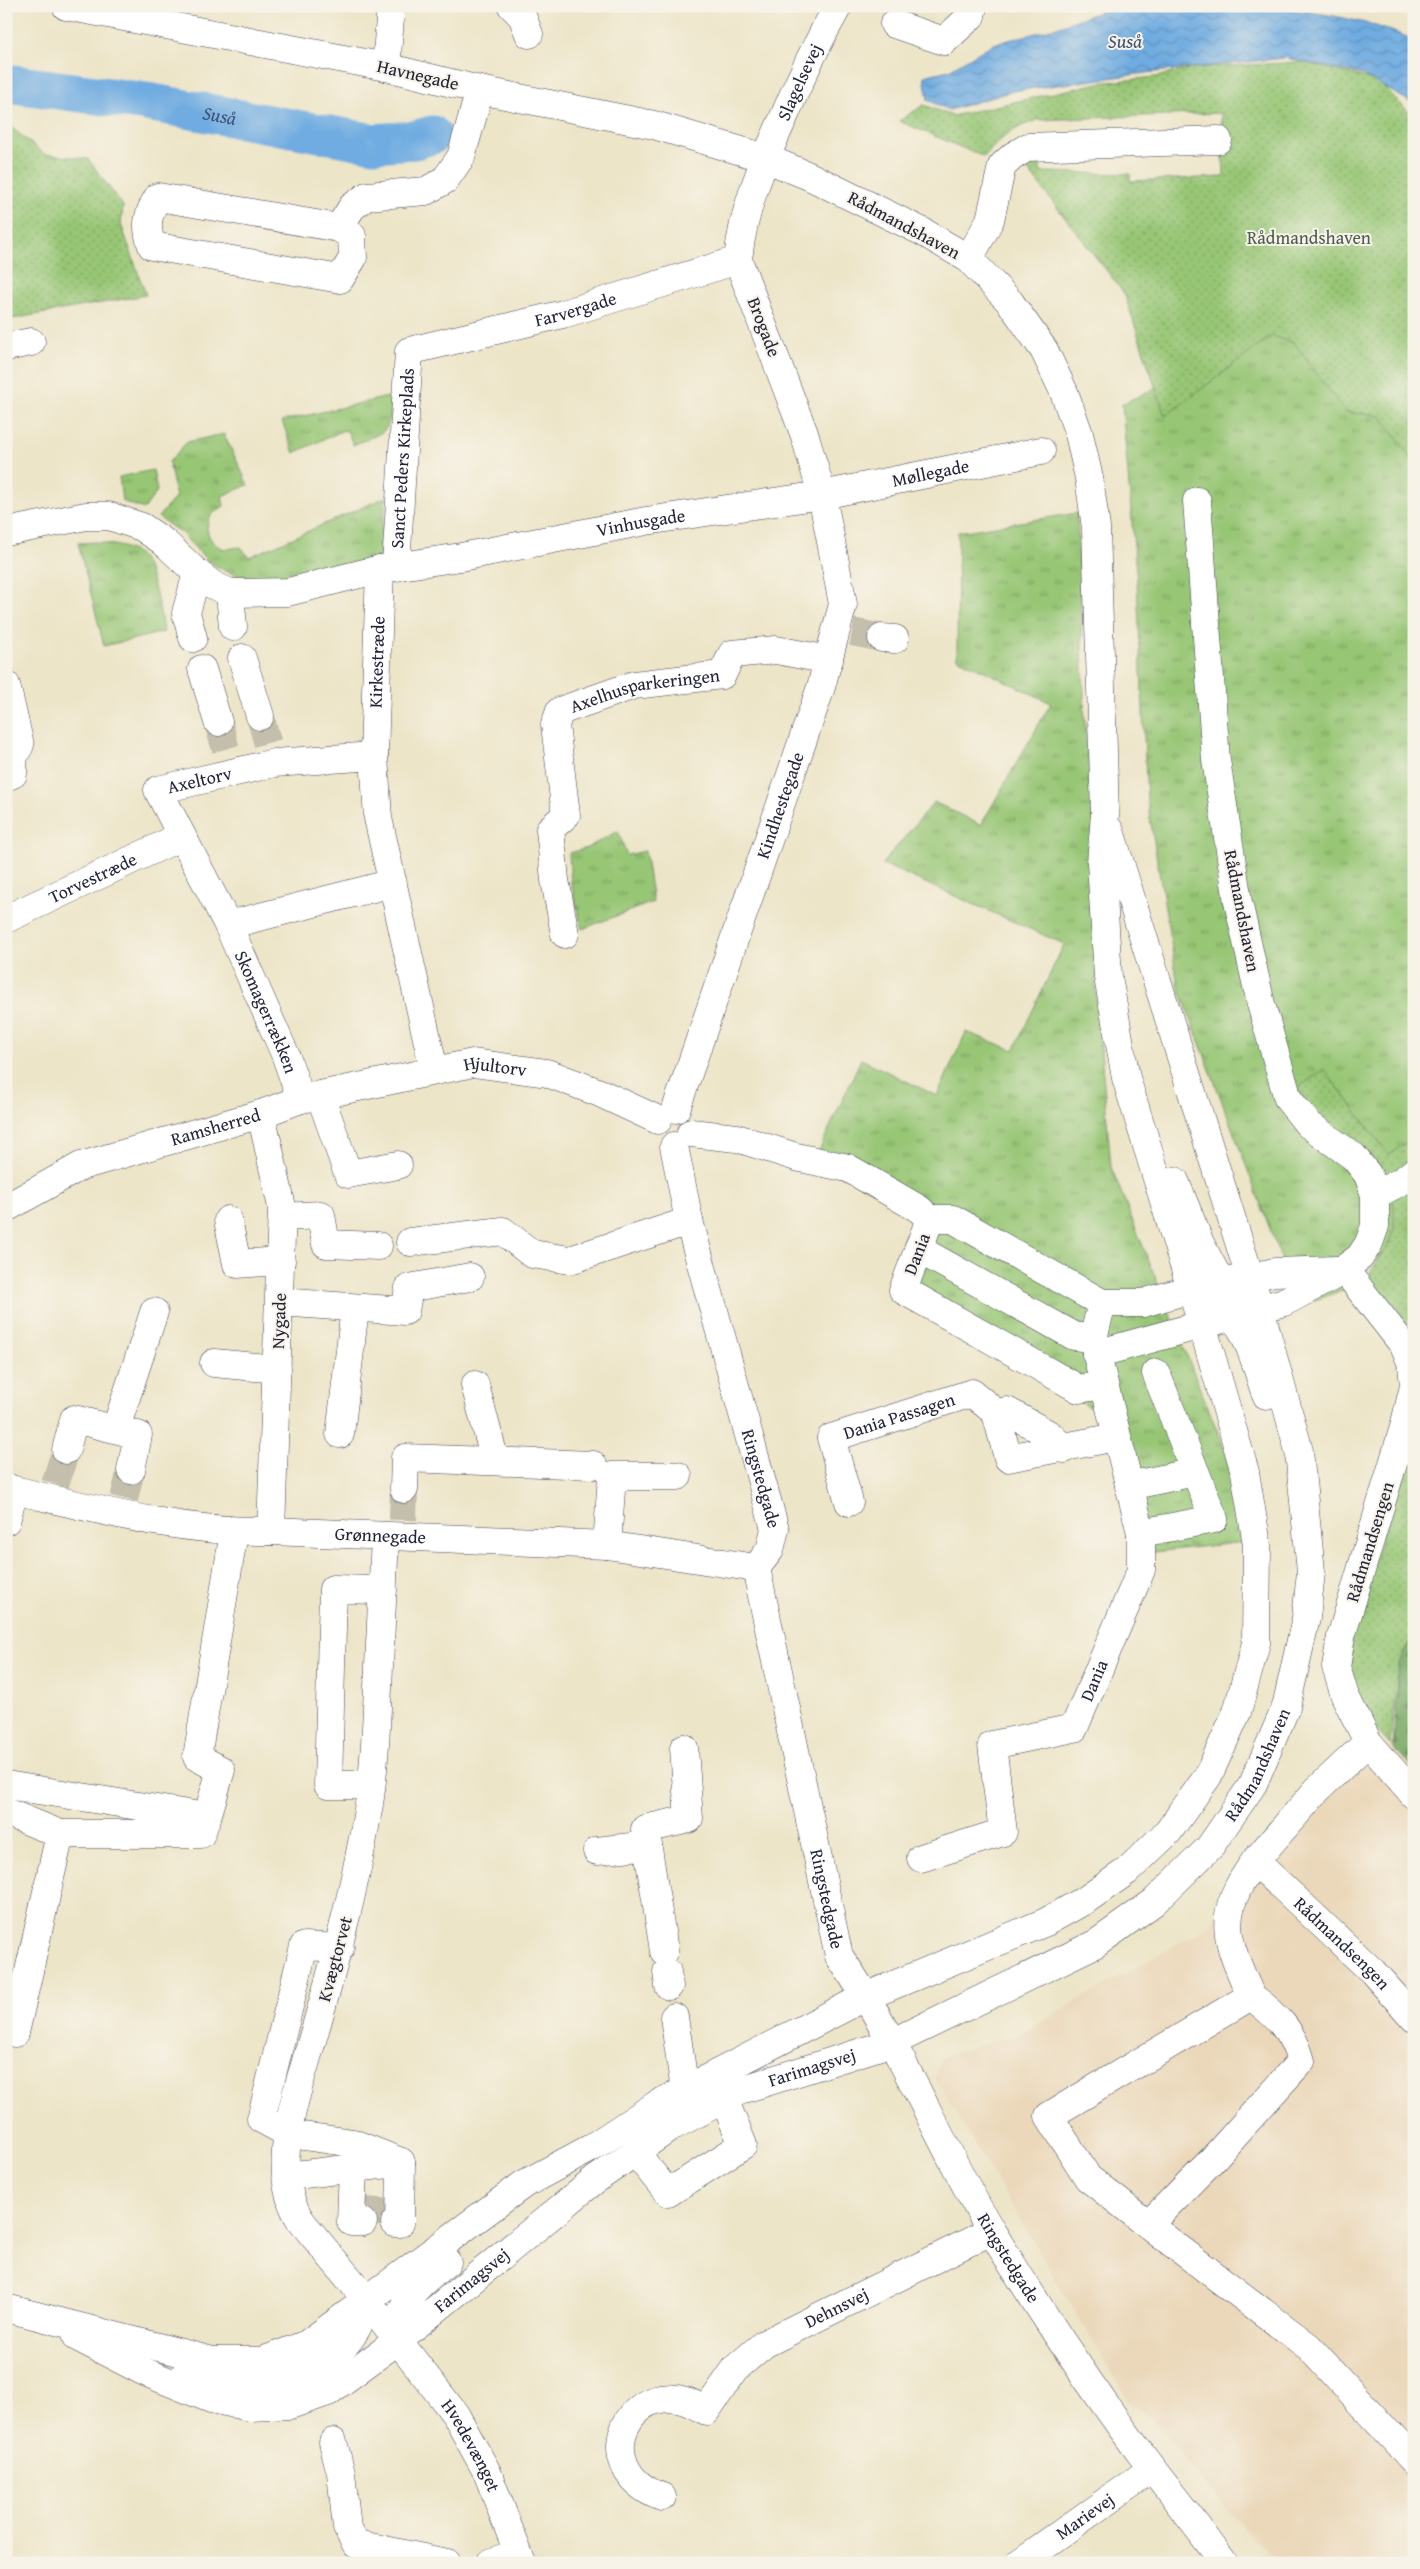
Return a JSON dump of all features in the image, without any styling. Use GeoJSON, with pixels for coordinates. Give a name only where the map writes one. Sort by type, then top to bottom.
{"type":"FeatureCollection","features":[{"type":"Feature","properties":{"kind":"street","name":"Havnegade"},"geometry":{"type":"LineString","coordinates":[[66,6],[386,67],[480,90],[654,125],[765,158]]}},
{"type":"Feature","properties":{"kind":"street"},"geometry":{"type":"LineString","coordinates":[[386,67],[390,6]]}},
{"type":"Feature","properties":{"kind":"street"},"geometry":{"type":"LineString","coordinates":[[512,6],[522,16],[529,34]]}},
{"type":"Feature","properties":{"kind":"street","name":"Slagelsevej"},"geometry":{"type":"LineString","coordinates":[[765,158],[788,104],[838,6]]}},
{"type":"Feature","properties":{"kind":"street"},"geometry":{"type":"LineString","coordinates":[[894,24],[944,42],[971,16],[973,6]]}},
{"type":"Feature","properties":{"kind":"street"},"geometry":{"type":"LineString","coordinates":[[339,228],[352,207],[367,196],[426,191],[445,180],[461,157],[480,90]]}},
{"type":"Feature","properties":{"kind":"street"},"geometry":{"type":"LineString","coordinates":[[969,259],[990,220],[1002,166],[1013,156],[1028,147],[1218,140]]}},
{"type":"Feature","properties":{"kind":"street","name":"Rådmandshaven"},"geometry":{"type":"LineString","coordinates":[[765,158],[809,176],[914,228],[969,259],[1010,302],[1044,350],[1064,392],[1079,434],[1089,478],[1096,528],[1105,814],[1101,863],[1108,977],[1126,1078],[1192,1289],[1245,1472],[1257,1545],[1256,1643],[1237,1712],[1208,1776],[1168,1832],[1127,1871],[1087,1899],[1046,1922],[867,1996]]}},
{"type":"Feature","properties":{"kind":"street","name":"Brogade"},"geometry":{"type":"LineString","coordinates":[[765,158],[747,207],[738,260],[805,436],[822,495]]}},
{"type":"Feature","properties":{"kind":"street"},"geometry":{"type":"LineString","coordinates":[[158,196],[339,228],[352,236],[353,258],[340,279],[152,246],[146,230],[148,213],[158,196]]}},
{"type":"Feature","properties":{"kind":"street","name":"Farvergade"},"geometry":{"type":"LineString","coordinates":[[409,351],[563,314],[738,260]]}},
{"type":"Feature","properties":{"kind":"street","name":"Sanct Peders Kirkeplads"},"geometry":{"type":"LineString","coordinates":[[388,568],[409,351]]}},
{"type":"Feature","properties":{"kind":"street","name":"Møllegade"},"geometry":{"type":"LineString","coordinates":[[822,495],[1041,451]]}},
{"type":"Feature","properties":{"kind":"street","name":"Vinhusgade"},"geometry":{"type":"LineString","coordinates":[[461,557],[646,521],[822,495]]}},
{"type":"Feature","properties":{"kind":"street","name":"Kindhestegade"},"geometry":{"type":"LineString","coordinates":[[667,1114],[829,660],[844,632],[842,604],[822,495]]}},
{"type":"Feature","properties":{"kind":"street","name":"Rådmandshaven"},"geometry":{"type":"LineString","coordinates":[[1197,501],[1216,764],[1238,902],[1261,1004],[1288,1099],[1308,1124],[1354,1157],[1368,1175],[1375,1195],[1373,1236],[1360,1257],[1344,1270],[1284,1302],[1234,1317],[1202,1324]]}},
{"type":"Feature","properties":{"kind":"street","name":"Sanct Peders Kirkeplads"},"geometry":{"type":"LineString","coordinates":[[7,527],[86,516],[109,516],[142,527],[164,542],[197,574],[213,585],[230,593],[288,592],[388,568],[461,557]]}},
{"type":"Feature","properties":{"kind":"street","name":"Kirkestræde"},"geometry":{"type":"LineString","coordinates":[[374,756],[388,568]]}},
{"type":"Feature","properties":{"kind":"street"},"geometry":{"type":"LineString","coordinates":[[193,638],[186,613],[197,574]]}},
{"type":"Feature","properties":{"kind":"street"},"geometry":{"type":"LineString","coordinates":[[230,593],[234,627]]}},
{"type":"Feature","properties":{"kind":"street","name":"Axelhusparkeringen"},"geometry":{"type":"LineString","coordinates":[[565,934],[555,880],[550,829],[566,815],[555,726],[560,711],[634,684],[722,675],[732,654],[776,650],[829,660]]}},
{"type":"Feature","properties":{"kind":"street"},"geometry":{"type":"LineString","coordinates":[[242,658],[260,716]]}},
{"type":"Feature","properties":{"kind":"street"},"geometry":{"type":"LineString","coordinates":[[202,669],[218,722]]}},
{"type":"Feature","properties":{"kind":"street"},"geometry":{"type":"LineString","coordinates":[[6,685],[20,745],[13,758],[13,774],[6,777]]}},
{"type":"Feature","properties":{"kind":"street"},"geometry":{"type":"LineString","coordinates":[[374,756],[378,818],[434,1070]]}},
{"type":"Feature","properties":{"kind":"street","name":"Axeltorv"},"geometry":{"type":"LineString","coordinates":[[228,926],[180,837],[158,790],[231,767],[273,759],[374,756]]}},
{"type":"Feature","properties":{"kind":"street","name":"Rådmandshaven"},"geometry":{"type":"LineString","coordinates":[[893,2042],[1097,1943],[1154,1902],[1209,1848],[1253,1784],[1286,1707],[1306,1618],[1311,1572],[1299,1451],[1260,1309],[1105,814]]}},
{"type":"Feature","properties":{"kind":"street","name":"Torvestræde"},"geometry":{"type":"LineString","coordinates":[[6,919],[180,837]]}},
{"type":"Feature","properties":{"kind":"street"},"geometry":{"type":"LineString","coordinates":[[228,926],[393,883]]}},
{"type":"Feature","properties":{"kind":"street","name":"Skomagerrækken"},"geometry":{"type":"LineString","coordinates":[[228,926],[285,1054],[311,1097],[348,1174],[398,1165]]}},
{"type":"Feature","properties":{"kind":"street","name":"Hjultorv"},"geometry":{"type":"LineString","coordinates":[[434,1070],[473,1063],[547,1073],[600,1093],[667,1114]]}},
{"type":"Feature","properties":{"kind":"street","name":"Ramsherred"},"geometry":{"type":"LineString","coordinates":[[6,1208],[81,1166],[261,1114],[311,1097],[434,1070]]}},
{"type":"Feature","properties":{"kind":"street"},"geometry":{"type":"LineString","coordinates":[[1126,1078],[1165,1158],[1200,1244],[1221,1283],[1236,1296],[1260,1309]]}},
{"type":"Feature","properties":{"kind":"street","name":"Nygade"},"geometry":{"type":"LineString","coordinates":[[261,1114],[282,1207],[280,1302],[270,1532]]}},
{"type":"Feature","properties":{"kind":"street","name":"Ringstedgade"},"geometry":{"type":"LineString","coordinates":[[667,1114],[689,1118],[683,1140],[689,1221],[775,1529],[770,1550],[756,1568],[839,1956],[867,1996],[893,2042],[919,2096],[991,2231],[1055,2333],[1152,2469],[1224,2563]]}},
{"type":"Feature","properties":{"kind":"street","name":"Dania"},"geometry":{"type":"LineString","coordinates":[[683,1140],[736,1138],[796,1157],[848,1168],[918,1209],[930,1219],[903,1290],[1079,1389],[1103,1385]]}},
{"type":"Feature","properties":{"kind":"street"},"geometry":{"type":"LineString","coordinates":[[1375,1195],[1402,1181],[1414,1172]]}},
{"type":"Feature","properties":{"kind":"street"},"geometry":{"type":"LineString","coordinates":[[282,1217],[321,1215],[326,1244],[378,1246]]}},
{"type":"Feature","properties":{"kind":"street"},"geometry":{"type":"LineString","coordinates":[[930,1219],[953,1219],[1102,1304],[1143,1303],[1192,1289],[1275,1272],[1344,1270]]}},
{"type":"Feature","properties":{"kind":"street"},"geometry":{"type":"LineString","coordinates":[[228,1220],[237,1264],[281,1261]]}},
{"type":"Feature","properties":{"kind":"street"},"geometry":{"type":"LineString","coordinates":[[410,1242],[503,1231],[532,1254],[570,1260],[689,1221]]}},
{"type":"Feature","properties":{"kind":"street"},"geometry":{"type":"LineString","coordinates":[[918,1249],[1094,1346],[1202,1324]]}},
{"type":"Feature","properties":{"kind":"street","name":"Rådmandsengen"},"geometry":{"type":"LineString","coordinates":[[1344,1270],[1404,1347],[1412,1365],[1414,1386],[1404,1427],[1341,1637],[1336,1667],[1346,1696],[1368,1742],[1414,1794]]}},
{"type":"Feature","properties":{"kind":"street"},"geometry":{"type":"LineString","coordinates":[[280,1302],[405,1312],[409,1288],[470,1278]]}},
{"type":"Feature","properties":{"kind":"street"},"geometry":{"type":"LineString","coordinates":[[1192,1289],[1215,1300],[1234,1317],[1246,1333],[1305,1497]]}},
{"type":"Feature","properties":{"kind":"street","name":"Dania"},"geometry":{"type":"LineString","coordinates":[[921,1858],[1003,1832],[992,1745],[1074,1728],[1140,1570],[1141,1533],[1094,1346],[1102,1304]]}},
{"type":"Feature","properties":{"kind":"street"},"geometry":{"type":"LineString","coordinates":[[340,1434],[355,1308]]}},
{"type":"Feature","properties":{"kind":"street"},"geometry":{"type":"LineString","coordinates":[[116,1428],[154,1312]]}},
{"type":"Feature","properties":{"kind":"street"},"geometry":{"type":"LineString","coordinates":[[214,1363],[277,1369]]}},
{"type":"Feature","properties":{"kind":"street"},"geometry":{"type":"LineString","coordinates":[[1141,1533],[1214,1519],[1156,1373]]}},
{"type":"Feature","properties":{"kind":"street"},"geometry":{"type":"LineString","coordinates":[[475,1385],[495,1461]]}},
{"type":"Feature","properties":{"kind":"street","name":"Dania Passagen"},"geometry":{"type":"LineString","coordinates":[[849,1502],[831,1438],[972,1393],[996,1413]]}},
{"type":"Feature","properties":{"kind":"street"},"geometry":{"type":"LineString","coordinates":[[1064,1448],[1050,1435],[1007,1411],[996,1413],[1008,1458],[1064,1448],[1116,1437]]}},
{"type":"Feature","properties":{"kind":"street"},"geometry":{"type":"LineString","coordinates":[[66,1450],[74,1418],[116,1428],[138,1435],[130,1470]]}},
{"type":"Feature","properties":{"kind":"street"},"geometry":{"type":"LineString","coordinates":[[404,1489],[405,1458],[593,1465]]}},
{"type":"Feature","properties":{"kind":"street"},"geometry":{"type":"LineString","coordinates":[[1129,1486],[1195,1472]]}},
{"type":"Feature","properties":{"kind":"street"},"geometry":{"type":"LineString","coordinates":[[607,1545],[612,1476],[678,1476]]}},
{"type":"Feature","properties":{"kind":"street"},"geometry":{"type":"LineString","coordinates":[[6,1521],[10,1488]]}},
{"type":"Feature","properties":{"kind":"street","name":"Grønnegade"},"geometry":{"type":"LineString","coordinates":[[10,1488],[53,1492],[122,1506],[158,1523],[234,1532],[397,1531],[607,1545],[756,1568]]}},
{"type":"Feature","properties":{"kind":"street","name":"Kvægtorvet"},"geometry":{"type":"LineString","coordinates":[[397,1531],[383,1590],[374,1759],[360,1850],[340,1948],[293,2103],[286,2156],[288,2195],[296,2215],[366,2299],[397,2341]]}},
{"type":"Feature","properties":{"kind":"street"},"geometry":{"type":"LineString","coordinates":[[6,1812],[60,1834],[202,1834],[221,1770],[197,1757],[234,1532]]}},
{"type":"Feature","properties":{"kind":"street"},"geometry":{"type":"LineString","coordinates":[[370,1784],[328,1785],[333,1589],[383,1590]]}},
{"type":"Feature","properties":{"kind":"street"},"geometry":{"type":"LineString","coordinates":[[1148,2225],[1211,2162],[1301,2061],[1296,2044],[1279,2018],[1251,1996],[1230,1947],[1227,1923],[1228,1912],[1234,1895],[1255,1861],[1317,1790],[1368,1742]]}},
{"type":"Feature","properties":{"kind":"street"},"geometry":{"type":"LineString","coordinates":[[667,1970],[646,1829],[688,1819],[684,1748]]}},
{"type":"Feature","properties":{"kind":"street"},"geometry":{"type":"LineString","coordinates":[[6,1785],[207,1818]]}},
{"type":"Feature","properties":{"kind":"street"},"geometry":{"type":"LineString","coordinates":[[15,2034],[60,1834]]}},
{"type":"Feature","properties":{"kind":"street"},"geometry":{"type":"LineString","coordinates":[[597,1852],[648,1845]]}},
{"type":"Feature","properties":{"kind":"street","name":"Rådmandsengen"},"geometry":{"type":"LineString","coordinates":[[1255,1861],[1373,1972],[1414,2018]]}},
{"type":"Feature","properties":{"kind":"street","name":"Farimagsvej"},"geometry":{"type":"LineString","coordinates":[[6,2308],[213,2360],[262,2361],[307,2344],[524,2184],[591,2148],[656,2105],[867,1996]]}},
{"type":"Feature","properties":{"kind":"street"},"geometry":{"type":"LineString","coordinates":[[1251,1996],[1049,2116],[1088,2178],[1309,2347],[1414,2461]]}},
{"type":"Feature","properties":{"kind":"street"},"geometry":{"type":"LineString","coordinates":[[674,2017],[685,2090]]}},
{"type":"Feature","properties":{"kind":"street","name":"Farimagsvej"},"geometry":{"type":"LineString","coordinates":[[41,2318],[145,2372],[211,2399],[250,2407],[290,2405],[328,2392],[397,2341],[595,2180],[671,2127],[741,2090],[893,2042]]}},
{"type":"Feature","properties":{"kind":"street"},"geometry":{"type":"LineString","coordinates":[[635,2152],[668,2193],[743,2145],[724,2099]]}},
{"type":"Feature","properties":{"kind":"street"},"geometry":{"type":"LineString","coordinates":[[289,2134],[353,2143],[401,2162]]}},
{"type":"Feature","properties":{"kind":"street"},"geometry":{"type":"LineString","coordinates":[[397,2341],[400,2314],[405,2302],[416,2287],[570,2170],[591,2148]]}},
{"type":"Feature","properties":{"kind":"street"},"geometry":{"type":"LineString","coordinates":[[287,2176],[401,2162]]}},
{"type":"Feature","properties":{"kind":"street"},"geometry":{"type":"LineString","coordinates":[[397,2216],[401,2162]]}},
{"type":"Feature","properties":{"kind":"street"},"geometry":{"type":"LineString","coordinates":[[352,2168],[359,2215]]}},
{"type":"Feature","properties":{"kind":"street","name":"Dehnsvej"},"geometry":{"type":"LineString","coordinates":[[662,2497],[646,2491],[634,2481],[625,2468],[621,2452],[622,2436],[628,2421],[640,2407],[656,2399],[674,2397],[691,2401],[706,2411],[736,2368],[764,2344],[991,2231]]}},
{"type":"Feature","properties":{"kind":"street"},"geometry":{"type":"LineString","coordinates":[[145,2372],[186,2374],[242,2383],[294,2378],[323,2363],[344,2348],[356,2334],[366,2299]]}},
{"type":"Feature","properties":{"kind":"street","name":"Hvedevænget"},"geometry":{"type":"LineString","coordinates":[[397,2341],[455,2414],[487,2472],[520,2558]]}},
{"type":"Feature","properties":{"kind":"street"},"geometry":{"type":"LineString","coordinates":[[332,2442],[341,2472],[346,2528],[356,2544],[447,2563]]}},
{"type":"Feature","properties":{"kind":"street","name":"Marievej"},"geometry":{"type":"LineString","coordinates":[[1019,2563],[1152,2469]]}},
{"type":"Feature","properties":{"kind":"street"},"geometry":{"type":"LineString","coordinates":[[1197,2526],[1235,2563]]}},
{"type":"Feature","properties":{"kind":"street"},"geometry":{"type":"LineString","coordinates":[[490,2563],[520,2558]]}},
{"type":"Feature","properties":{"kind":"shaded area"},"geometry":{"type":"Polygon","coordinates":[[[1393,1747],[1414,1771],[1414,2563],[1281,2563],[1247,2533],[1152,2420],[1128,2400],[935,2078],[942,2057],[1019,2034],[1211,1925],[1228,1882],[1336,1751],[1393,1747]]]}},
{"type":"Feature","properties":{"kind":"green space","name":"Rådmandshaven"},"geometry":{"type":"Polygon","coordinates":[[[1302,62],[1378,81],[1414,117],[1414,462],[1381,416],[1345,412],[1294,343],[1272,336],[1165,416],[1124,293],[1023,164],[1040,160],[1040,172],[1130,174],[1130,181],[1224,177],[1221,113],[1038,120],[1021,126],[1008,134],[984,157],[899,121],[924,105],[952,116],[1098,83],[1156,77],[1193,68],[1302,62]]]}},
{"type":"Feature","properties":{"kind":"green space"},"geometry":{"type":"Polygon","coordinates":[[[6,123],[44,154],[88,159],[123,206],[121,224],[146,295],[6,320],[6,123]]]}},
{"type":"Feature","properties":{"kind":"green space"},"geometry":{"type":"Polygon","coordinates":[[[1292,322],[1378,393],[1414,441],[1414,1223],[1348,1288],[1299,1306],[1178,985],[1147,800],[1137,582],[1122,404],[1292,322]]]}},
{"type":"Feature","properties":{"kind":"green space"},"geometry":{"type":"Polygon","coordinates":[[[392,396],[388,425],[380,433],[353,445],[348,432],[344,430],[294,453],[282,421],[392,396]]]}},
{"type":"Feature","properties":{"kind":"green space"},"geometry":{"type":"Polygon","coordinates":[[[224,434],[248,485],[222,496],[224,506],[212,515],[209,520],[209,535],[217,546],[226,549],[241,547],[249,557],[386,497],[379,558],[273,582],[246,578],[225,571],[208,561],[180,532],[158,517],[176,497],[169,462],[187,442],[224,434]]]}},
{"type":"Feature","properties":{"kind":"green space"},"geometry":{"type":"Polygon","coordinates":[[[153,470],[157,491],[144,509],[122,501],[119,477],[153,470]]]}},
{"type":"Feature","properties":{"kind":"green space"},"geometry":{"type":"Polygon","coordinates":[[[1077,513],[1085,725],[1098,848],[1096,991],[1111,1167],[1225,1450],[1246,1542],[1144,1553],[1111,1420],[981,1342],[900,1298],[933,1221],[814,1162],[861,1059],[937,1096],[966,1032],[1014,1050],[1064,944],[882,864],[934,802],[981,825],[1051,703],[957,658],[958,532],[1077,513]]]}},
{"type":"Feature","properties":{"kind":"green space"},"geometry":{"type":"Polygon","coordinates":[[[96,542],[129,549],[138,554],[144,561],[152,579],[164,632],[104,646],[78,543],[96,542]]]}},
{"type":"Feature","properties":{"kind":"green space"},"geometry":{"type":"Polygon","coordinates":[[[618,831],[627,855],[645,851],[653,902],[582,929],[571,883],[569,853],[587,848],[618,831]]]}},
{"type":"Feature","properties":{"kind":"green space"},"geometry":{"type":"Polygon","coordinates":[[[1324,1069],[1389,1155],[1414,1136],[1414,1332],[1373,1287],[1370,1272],[1387,1248],[1394,1228],[1394,1206],[1386,1177],[1370,1156],[1307,1106],[1298,1088],[1324,1069]]]}},
{"type":"Feature","properties":{"kind":"green space"},"geometry":{"type":"Polygon","coordinates":[[[1410,1450],[1414,1450],[1414,1633],[1399,1663],[1390,1745],[1376,1730],[1351,1687],[1349,1638],[1410,1450]]]}},
{"type":"Feature","properties":{"kind":"green space"},"geometry":{"type":"Polygon","coordinates":[[[1414,1633],[1414,1771],[1393,1747],[1399,1663],[1414,1633]]]}},
{"type":"Feature","properties":{"kind":"water","name":"Suså"},"geometry":{"type":"Polygon","coordinates":[[[1117,6],[1268,8],[1343,18],[1379,27],[1414,40],[1414,104],[1363,75],[1285,58],[1145,73],[1013,91],[949,110],[928,100],[924,76],[949,70],[993,44],[1048,30],[1117,6]]]}},
{"type":"Feature","properties":{"kind":"waterway","name":"Suså"},"geometry":{"type":"LineString","coordinates":[[6,83],[147,102],[374,143],[415,140],[432,135]]}},
{"type":"Feature","properties":{"kind":"tunnel"},"geometry":{"type":"LineString","coordinates":[[852,632],[882,638]]}},
{"type":"Feature","properties":{"kind":"tunnel"},"geometry":{"type":"LineString","coordinates":[[260,716],[271,755]]}},
{"type":"Feature","properties":{"kind":"tunnel"},"geometry":{"type":"LineString","coordinates":[[218,722],[229,760]]}},
{"type":"Feature","properties":{"kind":"tunnel"},"geometry":{"type":"LineString","coordinates":[[55,1484],[66,1450]]}},
{"type":"Feature","properties":{"kind":"tunnel"},"geometry":{"type":"LineString","coordinates":[[124,1499],[131,1470]]}},
{"type":"Feature","properties":{"kind":"tunnel"},"geometry":{"type":"LineString","coordinates":[[403,1520],[404,1489]]}},
{"type":"Feature","properties":{"kind":"tunnel"},"geometry":{"type":"LineString","coordinates":[[363,2211],[396,2213]]}},
{"type":"Feature","properties":{"kind":"railway"},"geometry":{"type":"LineString","coordinates":[[6,2559],[18,2563]]}}]}
